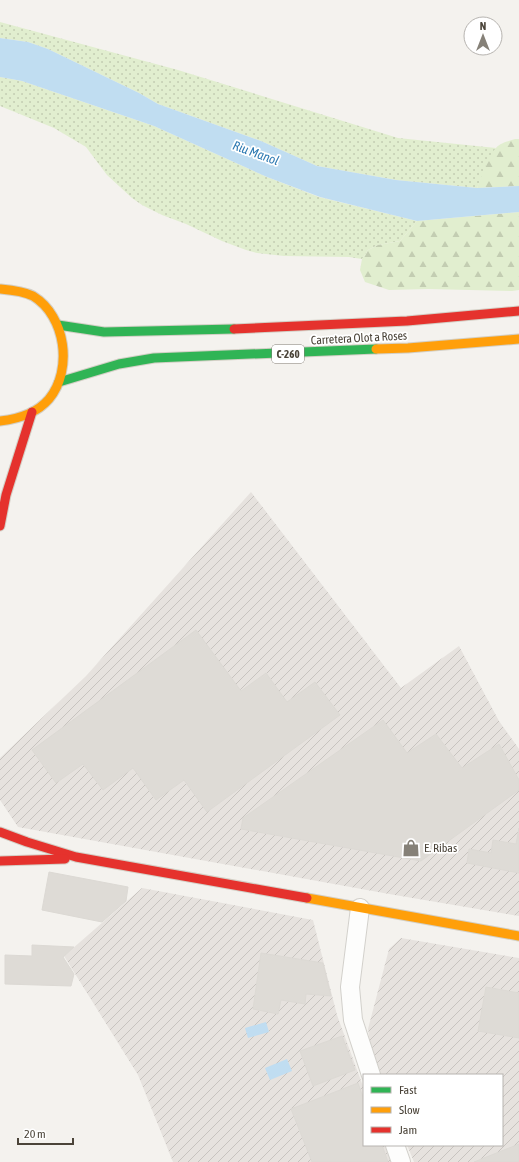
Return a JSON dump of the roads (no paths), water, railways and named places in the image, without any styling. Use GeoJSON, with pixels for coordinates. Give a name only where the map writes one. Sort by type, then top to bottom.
{"type":"FeatureCollection","features":[{"type":"Feature","properties":{"kind":"main road"},"geometry":{"type":"LineString","coordinates":[[0,288],[16,290],[35,298],[49,312],[58,325],[63,342],[64,362],[59,382],[49,398],[32,412],[12,420],[0,421]]}},
{"type":"Feature","properties":{"kind":"main road","name":"Carretera Olot a Roses"},"geometry":{"type":"LineString","coordinates":[[58,325],[104,332],[230,329],[408,321],[519,311]]}},
{"type":"Feature","properties":{"kind":"main road","name":"Carretera Olot a Roses"},"geometry":{"type":"LineString","coordinates":[[59,382],[119,364],[154,358],[408,348],[519,338]]}},
{"type":"Feature","properties":{"kind":"main road"},"geometry":{"type":"LineString","coordinates":[[0,526],[6,495],[32,412]]}},
{"type":"Feature","properties":{"kind":"main road"},"geometry":{"type":"LineString","coordinates":[[0,480],[6,495]]}},
{"type":"Feature","properties":{"kind":"main road"},"geometry":{"type":"LineString","coordinates":[[0,832],[76,857],[519,936]]}},
{"type":"Feature","properties":{"kind":"main road"},"geometry":{"type":"LineString","coordinates":[[0,861],[32,861],[76,857]]}},
{"type":"Feature","properties":{"kind":"street"},"geometry":{"type":"LineString","coordinates":[[360,908],[350,987],[353,1020],[371,1074]]}},
{"type":"Feature","properties":{"kind":"street"},"geometry":{"type":"LineString","coordinates":[[395,1146],[401,1162]]}},
{"type":"Feature","properties":{"kind":"water","name":"Riu Manol"},"geometry":{"type":"Polygon","coordinates":[[[0,38],[28,42],[48,49],[139,93],[158,104],[261,141],[317,166],[396,180],[477,188],[519,186],[519,212],[417,221],[320,197],[267,177],[154,126],[22,81],[0,77],[0,38]]]}},
{"type":"Feature","properties":{"kind":"water"},"geometry":{"type":"Polygon","coordinates":[[[266,1022],[269,1032],[248,1038],[245,1028],[266,1022]]]}},
{"type":"Feature","properties":{"kind":"water"},"geometry":{"type":"Polygon","coordinates":[[[287,1059],[292,1071],[270,1080],[265,1068],[287,1059]]]}},
{"type":"Feature","properties":{"kind":"place","name":"E. Ribas"},"geometry":{"type":"Point","coordinates":[411,848]}}]}
